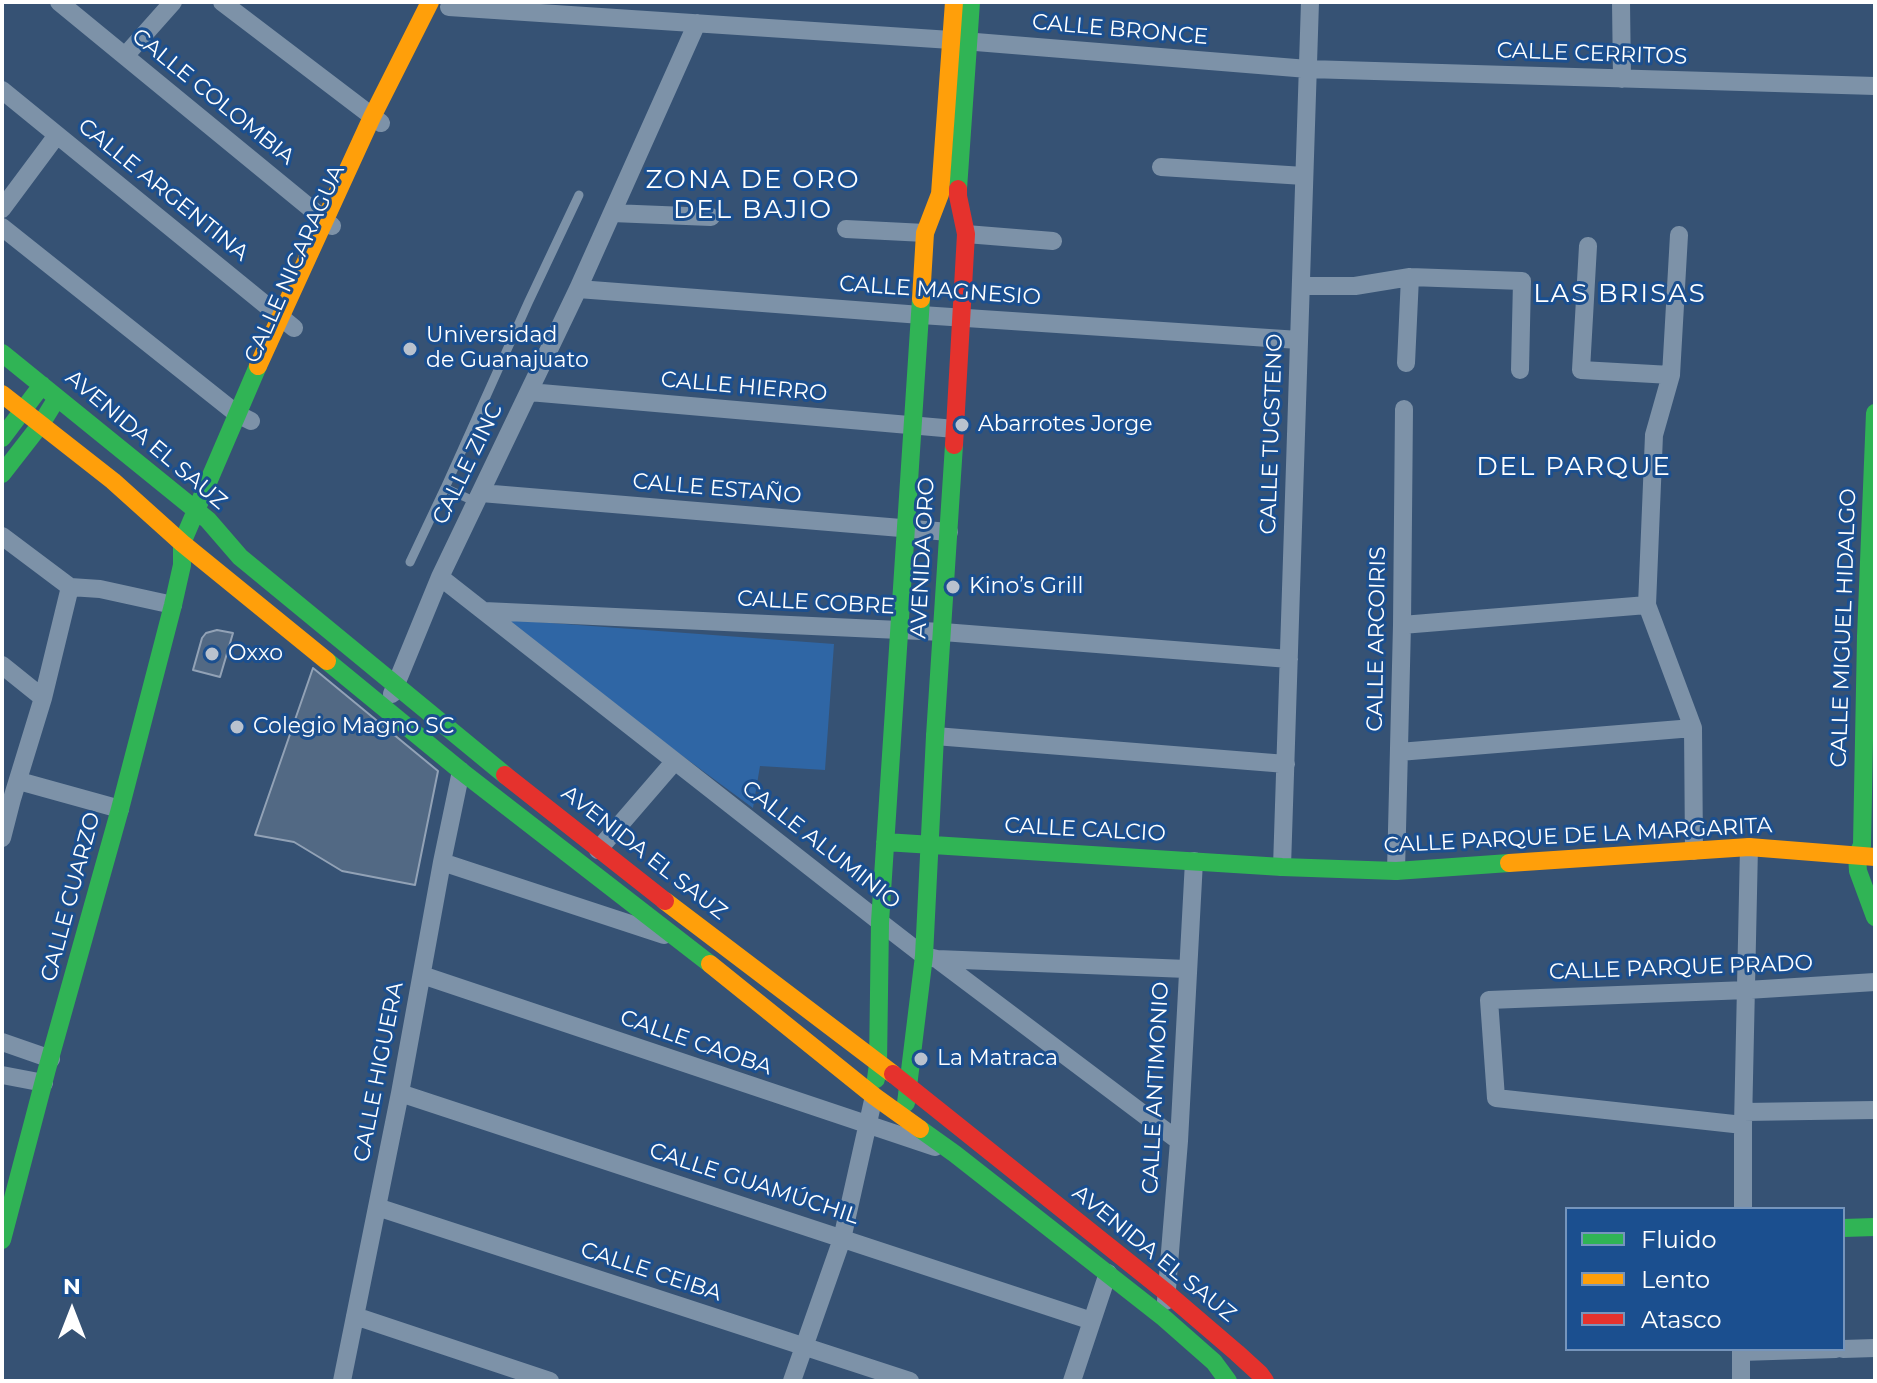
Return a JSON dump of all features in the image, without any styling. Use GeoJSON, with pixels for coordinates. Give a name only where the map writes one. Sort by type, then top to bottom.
{"type":"FeatureCollection","features":[{"type":"Feature","properties":{"kind":"main road","name":"CALLE NICARAGUA"},"geometry":{"type":"LineString","coordinates":[[186,553],[203,515],[216,498],[244,417],[430,2]]}},
{"type":"Feature","properties":{"kind":"main road","name":"AVENIDA ORO"},"geometry":{"type":"LineString","coordinates":[[904,1117],[930,958],[930,846],[935,736],[966,234],[958,196],[960,41],[954,2]]}},
{"type":"Feature","properties":{"kind":"main road","name":"AVENIDA ORO"},"geometry":{"type":"LineString","coordinates":[[874,1096],[878,1064],[880,922],[925,233],[940,194],[960,41],[971,2]]}},
{"type":"Feature","properties":{"kind":"main road","name":"CALLE NICARAGUA"},"geometry":{"type":"LineString","coordinates":[[378,121],[444,16]]}},
{"type":"Feature","properties":{"kind":"main road","name":"AVENIDA EL SAUZ"},"geometry":{"type":"LineString","coordinates":[[2,353],[203,515],[240,557],[396,687],[598,850],[909,1087],[1167,1293],[1265,1381]]}},
{"type":"Feature","properties":{"kind":"main road"},"geometry":{"type":"LineString","coordinates":[[2,438],[42,385]]}},
{"type":"Feature","properties":{"kind":"main road","name":"AVENIDA EL SAUZ"},"geometry":{"type":"LineString","coordinates":[[2,394],[113,481],[186,553],[683,942],[874,1096],[955,1154],[1164,1318],[1214,1362],[1228,1381]]}},
{"type":"Feature","properties":{"kind":"main road"},"geometry":{"type":"LineString","coordinates":[[2,474],[57,398]]}},
{"type":"Feature","properties":{"kind":"main road","name":"CALLE MIGUEL HIDALGO"},"geometry":{"type":"LineString","coordinates":[[1866,854],[1875,413]]}},
{"type":"Feature","properties":{"kind":"main road","name":"CALLE CUARZO"},"geometry":{"type":"LineString","coordinates":[[2,1240],[120,809],[186,553]]}},
{"type":"Feature","properties":{"kind":"main road","name":"CALLE CALCIO"},"geometry":{"type":"LineString","coordinates":[[885,842],[1282,867]]}},
{"type":"Feature","properties":{"kind":"main road","name":"CALLE PARQUE DE LA MARGARITA"},"geometry":{"type":"LineString","coordinates":[[1282,867],[1396,871],[1749,847],[1866,854]]}},
{"type":"Feature","properties":{"kind":"main road"},"geometry":{"type":"LineString","coordinates":[[1866,854],[1875,876]]}},
{"type":"Feature","properties":{"kind":"main road"},"geometry":{"type":"LineString","coordinates":[[1866,854],[1858,871],[1875,917]]}},
{"type":"Feature","properties":{"kind":"main road"},"geometry":{"type":"LineString","coordinates":[[1845,1228],[1875,1227]]}},
{"type":"Feature","properties":{"kind":"street","name":"CALLE COLOMBIA"},"geometry":{"type":"LineString","coordinates":[[59,2],[82,9],[125,56],[332,225]]}},
{"type":"Feature","properties":{"kind":"street"},"geometry":{"type":"LineString","coordinates":[[125,56],[173,2]]}},
{"type":"Feature","properties":{"kind":"street"},"geometry":{"type":"LineString","coordinates":[[222,2],[378,121]]}},
{"type":"Feature","properties":{"kind":"street","name":"CALLE TUGSTENO"},"geometry":{"type":"LineString","coordinates":[[1282,867],[1310,2]]}},
{"type":"Feature","properties":{"kind":"street"},"geometry":{"type":"LineString","coordinates":[[1621,2],[1622,79]]}},
{"type":"Feature","properties":{"kind":"street","name":"CALLE BRONCE"},"geometry":{"type":"LineString","coordinates":[[444,16],[697,23],[1308,69]]}},
{"type":"Feature","properties":{"kind":"street","name":"CALLE ZINC"},"geometry":{"type":"LineString","coordinates":[[385,708],[440,577],[578,289],[697,23]]}},
{"type":"Feature","properties":{"kind":"street","name":"CALLE CERRITOS"},"geometry":{"type":"LineString","coordinates":[[1308,69],[1875,86]]}},
{"type":"Feature","properties":{"kind":"street","name":"CALLE ARGENTINA"},"geometry":{"type":"LineString","coordinates":[[5,98],[57,135],[287,322]]}},
{"type":"Feature","properties":{"kind":"street"},"geometry":{"type":"LineString","coordinates":[[2,209],[57,135]]}},
{"type":"Feature","properties":{"kind":"street"},"geometry":{"type":"LineString","coordinates":[[1161,167],[1304,176]]}},
{"type":"Feature","properties":{"kind":"street"},"geometry":{"type":"LineString","coordinates":[[612,213],[711,217]]}},
{"type":"Feature","properties":{"kind":"street"},"geometry":{"type":"LineString","coordinates":[[2,227],[244,417]]}},
{"type":"Feature","properties":{"kind":"street"},"geometry":{"type":"LineString","coordinates":[[846,229],[925,233]]}},
{"type":"Feature","properties":{"kind":"street"},"geometry":{"type":"LineString","coordinates":[[966,234],[1053,241]]}},
{"type":"Feature","properties":{"kind":"street"},"geometry":{"type":"LineString","coordinates":[[1679,235],[1671,375],[1654,435],[1647,605],[1693,728],[1694,851]]}},
{"type":"Feature","properties":{"kind":"street"},"geometry":{"type":"LineString","coordinates":[[1588,246],[1581,370],[1671,375]]}},
{"type":"Feature","properties":{"kind":"street"},"geometry":{"type":"LineString","coordinates":[[1301,286],[1355,286],[1410,277],[1522,281],[1520,370]]}},
{"type":"Feature","properties":{"kind":"street"},"geometry":{"type":"LineString","coordinates":[[1406,363],[1410,277]]}},
{"type":"Feature","properties":{"kind":"street","name":"CALLE MAGNESIO"},"geometry":{"type":"LineString","coordinates":[[578,289],[1299,340]]}},
{"type":"Feature","properties":{"kind":"street","name":"CALLE HIERRO"},"geometry":{"type":"LineString","coordinates":[[529,392],[955,429]]}},
{"type":"Feature","properties":{"kind":"street","name":"CALLE ARCOIRIS"},"geometry":{"type":"LineString","coordinates":[[1396,871],[1404,409]]}},
{"type":"Feature","properties":{"kind":"street","name":"CALLE ESTAÑO"},"geometry":{"type":"LineString","coordinates":[[478,497],[949,532]]}},
{"type":"Feature","properties":{"kind":"street"},"geometry":{"type":"LineString","coordinates":[[2,536],[70,587],[100,589],[173,605]]}},
{"type":"Feature","properties":{"kind":"street","name":"CALLE ALUMINIO"},"geometry":{"type":"LineString","coordinates":[[440,577],[880,922],[1179,1141]]}},
{"type":"Feature","properties":{"kind":"street"},"geometry":{"type":"LineString","coordinates":[[2,838],[11,790],[43,698],[70,587]]}},
{"type":"Feature","properties":{"kind":"street"},"geometry":{"type":"LineString","coordinates":[[1402,625],[1647,605]]}},
{"type":"Feature","properties":{"kind":"street","name":"CALLE COBRE"},"geometry":{"type":"LineString","coordinates":[[484,611],[943,632],[1289,659]]}},
{"type":"Feature","properties":{"kind":"street"},"geometry":{"type":"LineString","coordinates":[[2,665],[43,698]]}},
{"type":"Feature","properties":{"kind":"street"},"geometry":{"type":"LineString","coordinates":[[1399,752],[1693,728]]}},
{"type":"Feature","properties":{"kind":"street"},"geometry":{"type":"LineString","coordinates":[[935,736],[1286,764]]}},
{"type":"Feature","properties":{"kind":"street"},"geometry":{"type":"LineString","coordinates":[[598,850],[674,762]]}},
{"type":"Feature","properties":{"kind":"street","name":"CALLE HIGUERA"},"geometry":{"type":"LineString","coordinates":[[342,1381],[461,771]]}},
{"type":"Feature","properties":{"kind":"street"},"geometry":{"type":"LineString","coordinates":[[11,790],[120,809]]}},
{"type":"Feature","properties":{"kind":"street"},"geometry":{"type":"LineString","coordinates":[[1743,1207],[1749,847]]}},
{"type":"Feature","properties":{"kind":"street","name":"CALLE ANTIMONIO"},"geometry":{"type":"LineString","coordinates":[[1164,1318],[1179,1141],[1194,861]]}},
{"type":"Feature","properties":{"kind":"street"},"geometry":{"type":"LineString","coordinates":[[442,862],[683,942]]}},
{"type":"Feature","properties":{"kind":"street"},"geometry":{"type":"LineString","coordinates":[[930,958],[1187,969]]}},
{"type":"Feature","properties":{"kind":"street","name":"CALLE CAOBA"},"geometry":{"type":"LineString","coordinates":[[422,975],[955,1154]]}},
{"type":"Feature","properties":{"kind":"street","name":"CALLE PARQUE PRADO"},"geometry":{"type":"LineString","coordinates":[[1743,1119],[1496,1098],[1489,1000],[1875,982]]}},
{"type":"Feature","properties":{"kind":"street"},"geometry":{"type":"LineString","coordinates":[[2,1042],[51,1059]]}},
{"type":"Feature","properties":{"kind":"street"},"geometry":{"type":"LineString","coordinates":[[2,1075],[44,1083]]}},
{"type":"Feature","properties":{"kind":"street","name":"CALLE GUAMÚCHIL"},"geometry":{"type":"LineString","coordinates":[[400,1093],[1092,1321]]}},
{"type":"Feature","properties":{"kind":"street"},"geometry":{"type":"LineString","coordinates":[[792,1381],[842,1239],[874,1096]]}},
{"type":"Feature","properties":{"kind":"street"},"geometry":{"type":"LineString","coordinates":[[1743,1119],[1875,1110]]}},
{"type":"Feature","properties":{"kind":"street","name":"CALLE CEIBA"},"geometry":{"type":"LineString","coordinates":[[377,1207],[910,1381]]}},
{"type":"Feature","properties":{"kind":"street"},"geometry":{"type":"LineString","coordinates":[[1072,1381],[1108,1273]]}},
{"type":"Feature","properties":{"kind":"street"},"geometry":{"type":"LineString","coordinates":[[355,1316],[550,1381]]}},
{"type":"Feature","properties":{"kind":"street"},"geometry":{"type":"LineString","coordinates":[[1845,1349],[1875,1348]]}},
{"type":"Feature","properties":{"kind":"street"},"geometry":{"type":"LineString","coordinates":[[1741,1351],[1741,1381]]}},
{"type":"Feature","properties":{"kind":"lane"},"geometry":{"type":"LineString","coordinates":[[410,562],[579,195]]}},
{"type":"Feature","properties":{"kind":"lane"},"geometry":{"type":"LineString","coordinates":[[445,488],[478,497]]}},
{"type":"Feature","properties":{"kind":"shaded area"},"geometry":{"type":"Polygon","coordinates":[[[497,619],[834,644],[825,770],[760,766],[753,808],[497,619]]]}},
{"type":"Feature","properties":{"kind":"building","name":"Oxxo"},"geometry":{"type":"Polygon","coordinates":[[[217,630],[233,633],[220,677],[193,670],[202,638],[206,633],[217,630]]]}},
{"type":"Feature","properties":{"kind":"building"},"geometry":{"type":"Polygon","coordinates":[[[313,668],[438,771],[415,885],[342,871],[294,842],[255,835],[313,668]]]}},
{"type":"Feature","properties":{"kind":"traffic: fast"},"geometry":{"type":"LineString","coordinates":[[958,189],[971,2]]}},
{"type":"Feature","properties":{"kind":"traffic: fast"},"geometry":{"type":"LineString","coordinates":[[876,1079],[880,922],[921,299]]}},
{"type":"Feature","properties":{"kind":"traffic: fast"},"geometry":{"type":"LineString","coordinates":[[2,353],[208,520],[240,557],[505,775]]}},
{"type":"Feature","properties":{"kind":"traffic: fast"},"geometry":{"type":"LineString","coordinates":[[2,1240],[173,605],[182,565],[182,543],[258,366]]}},
{"type":"Feature","properties":{"kind":"traffic: fast"},"geometry":{"type":"LineString","coordinates":[[2,438],[42,385]]}},
{"type":"Feature","properties":{"kind":"traffic: fast"},"geometry":{"type":"LineString","coordinates":[[2,474],[57,398]]}},
{"type":"Feature","properties":{"kind":"traffic: fast"},"geometry":{"type":"LineString","coordinates":[[1875,413],[1862,845],[1857,856],[1858,871],[1875,917]]}},
{"type":"Feature","properties":{"kind":"traffic: fast"},"geometry":{"type":"LineString","coordinates":[[906,1103],[924,956],[954,445]]}},
{"type":"Feature","properties":{"kind":"traffic: fast"},"geometry":{"type":"LineString","coordinates":[[327,661],[461,771],[710,964]]}},
{"type":"Feature","properties":{"kind":"traffic: fast"},"geometry":{"type":"LineString","coordinates":[[885,842],[1282,867],[1396,871],[1509,863]]}},
{"type":"Feature","properties":{"kind":"traffic: fast"},"geometry":{"type":"LineString","coordinates":[[920,1129],[1164,1318],[1214,1362],[1228,1381]]}},
{"type":"Feature","properties":{"kind":"traffic: fast"},"geometry":{"type":"LineString","coordinates":[[1845,1228],[1875,1227]]}},
{"type":"Feature","properties":{"kind":"traffic: slow"},"geometry":{"type":"LineString","coordinates":[[258,366],[372,117],[430,2]]}},
{"type":"Feature","properties":{"kind":"traffic: slow"},"geometry":{"type":"LineString","coordinates":[[921,299],[925,233],[940,194],[954,2]]}},
{"type":"Feature","properties":{"kind":"traffic: slow"},"geometry":{"type":"LineString","coordinates":[[2,394],[113,481],[182,543],[327,661]]}},
{"type":"Feature","properties":{"kind":"traffic: slow"},"geometry":{"type":"LineString","coordinates":[[1509,863],[1749,847],[1875,857]]}},
{"type":"Feature","properties":{"kind":"traffic: slow"},"geometry":{"type":"LineString","coordinates":[[665,901],[893,1074]]}},
{"type":"Feature","properties":{"kind":"traffic: slow"},"geometry":{"type":"LineString","coordinates":[[710,964],[874,1096],[920,1129]]}},
{"type":"Feature","properties":{"kind":"traffic: jam"},"geometry":{"type":"LineString","coordinates":[[954,445],[966,234],[958,189]]}},
{"type":"Feature","properties":{"kind":"traffic: jam"},"geometry":{"type":"LineString","coordinates":[[505,775],[665,901]]}},
{"type":"Feature","properties":{"kind":"traffic: jam"},"geometry":{"type":"LineString","coordinates":[[893,1074],[1167,1293],[1265,1381]]}},
{"type":"Feature","properties":{"kind":"place","name":"Universidad de Guanajuato"},"geometry":{"type":"Point","coordinates":[410,349]}},
{"type":"Feature","properties":{"kind":"place","name":"Abarrotes Jorge"},"geometry":{"type":"Point","coordinates":[962,425]}},
{"type":"Feature","properties":{"kind":"place","name":"Kino’s Grill"},"geometry":{"type":"Point","coordinates":[953,587]}},
{"type":"Feature","properties":{"kind":"place","name":"Oxxo"},"geometry":{"type":"Point","coordinates":[212,654]}},
{"type":"Feature","properties":{"kind":"place","name":"Colegio Magno SC"},"geometry":{"type":"Point","coordinates":[237,727]}},
{"type":"Feature","properties":{"kind":"place","name":"La Matraca"},"geometry":{"type":"Point","coordinates":[921,1059]}},
{"type":"Feature","properties":{"kind":"district","name":"ZONA DE ORO DEL BAJIO"},"geometry":{"type":"Point","coordinates":[753,195]}},
{"type":"Feature","properties":{"kind":"district","name":"LAS BRISAS"},"geometry":{"type":"Point","coordinates":[1620,294]}},
{"type":"Feature","properties":{"kind":"district","name":"DEL PARQUE"},"geometry":{"type":"Point","coordinates":[1574,467]}}]}
